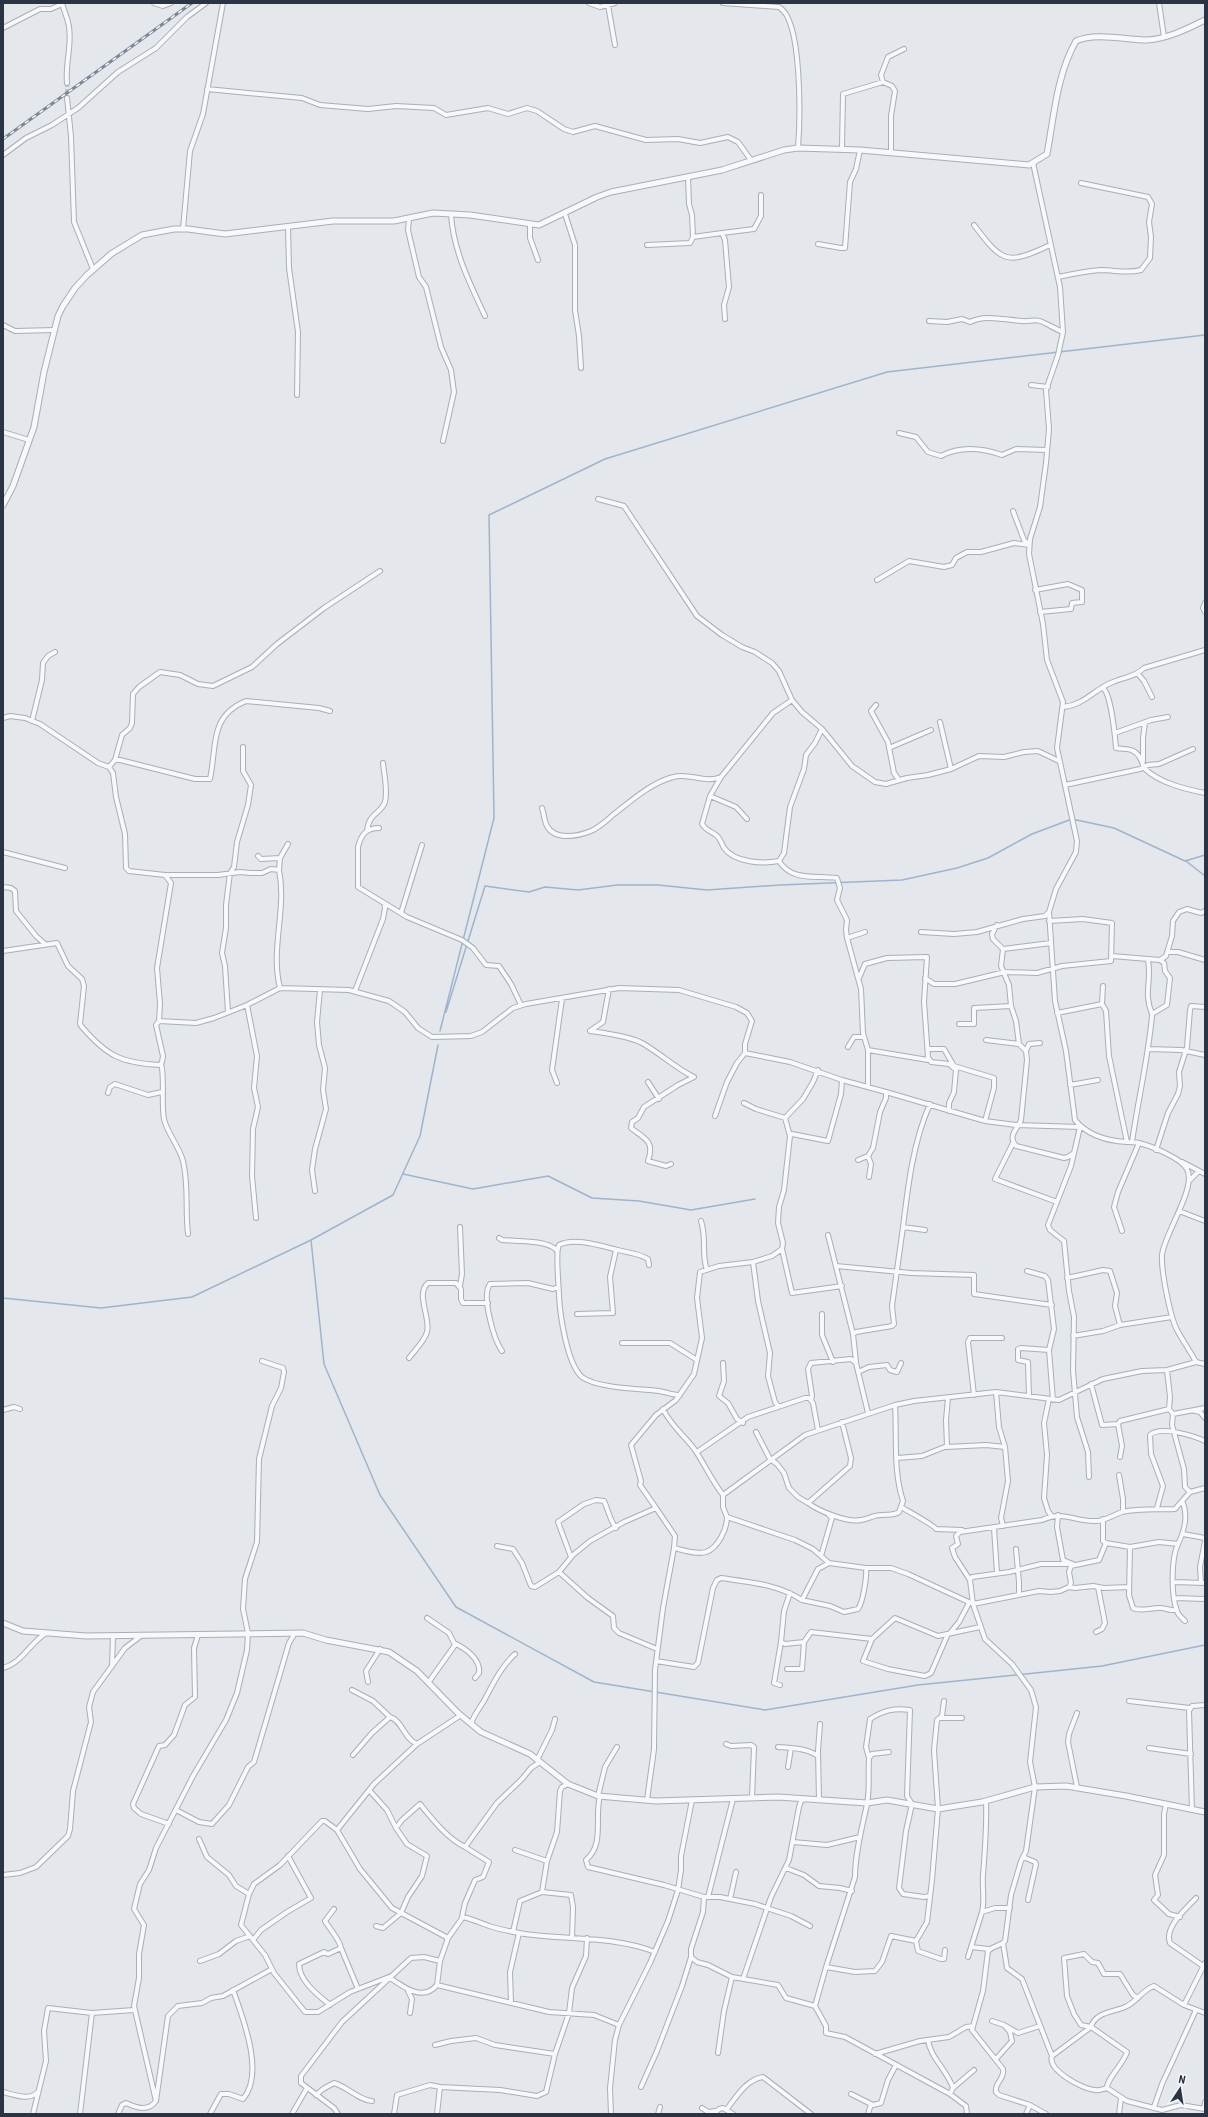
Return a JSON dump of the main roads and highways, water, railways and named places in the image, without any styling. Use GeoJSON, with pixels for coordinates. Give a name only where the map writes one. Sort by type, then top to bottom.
{"type":"FeatureCollection","features":[{"type":"Feature","properties":{"kind":"waterway"},"geometry":{"type":"LineString","coordinates":[[440,1031],[494,818],[489,515],[605,459],[887,372],[1205,335]]}},
{"type":"Feature","properties":{"kind":"waterway"},"geometry":{"type":"LineString","coordinates":[[446,1012],[485,886],[529,892],[545,887],[578,890],[617,885],[658,885],[707,890],[780,885],[902,880],[957,868],[988,858],[1032,834],[1072,819],[1114,828],[1185,861],[1205,855]]}},
{"type":"Feature","properties":{"kind":"waterway"},"geometry":{"type":"LineString","coordinates":[[1186,861],[1205,876]]}},
{"type":"Feature","properties":{"kind":"waterway"},"geometry":{"type":"LineString","coordinates":[[3,1298],[101,1308],[192,1297],[311,1240],[393,1195],[420,1136],[438,1045]]}},
{"type":"Feature","properties":{"kind":"waterway"},"geometry":{"type":"LineString","coordinates":[[403,1174],[473,1189],[548,1176],[592,1198],[639,1201],[691,1210],[755,1199]]}},
{"type":"Feature","properties":{"kind":"waterway"},"geometry":{"type":"LineString","coordinates":[[311,1240],[324,1364],[380,1495],[456,1607],[594,1682],[765,1710],[918,1685],[1102,1666],[1205,1645]]}},
{"type":"Feature","properties":{"kind":"tunnel"},"geometry":{"type":"LineString","coordinates":[[67,83],[67,98]]}},
{"type":"Feature","properties":{"kind":"railway"},"geometry":{"type":"LineString","coordinates":[[3,139],[192,3]]}}]}
